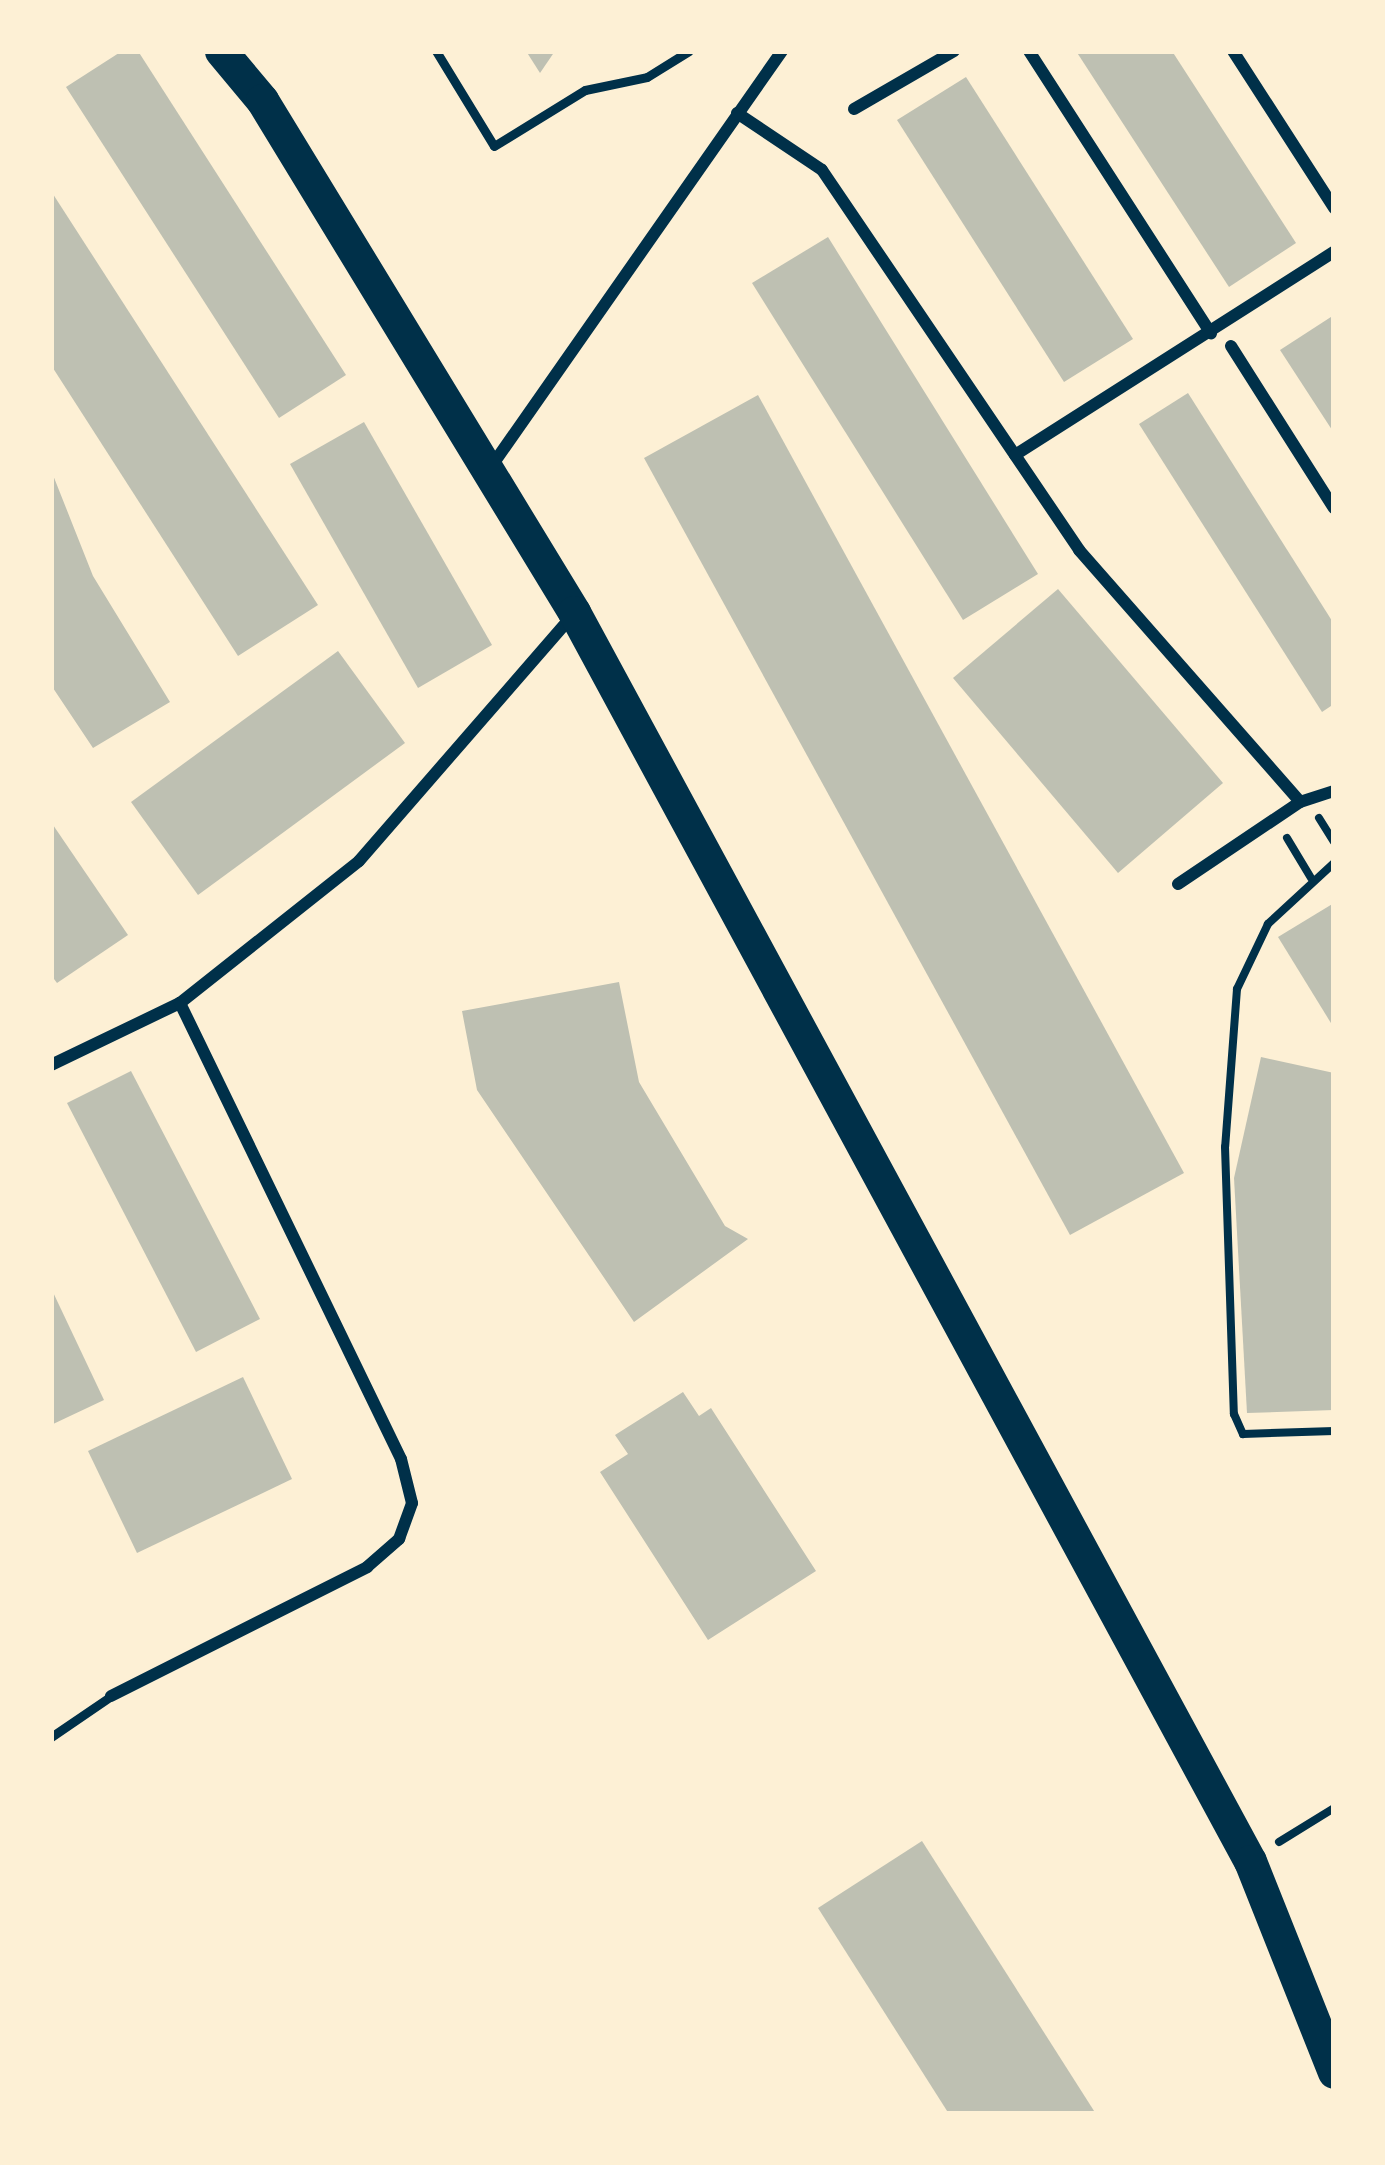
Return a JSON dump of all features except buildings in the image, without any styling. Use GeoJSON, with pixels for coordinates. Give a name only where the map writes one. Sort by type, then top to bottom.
{"type":"FeatureCollection","features":[{"type":"Feature","properties":{"kind":"highway"},"geometry":{"type":"LineString","coordinates":[[221,51],[490,468],[574,612],[1250,1861],[1334,2072]]}},
{"type":"Feature","properties":{"kind":"street"},"geometry":{"type":"LineString","coordinates":[[490,468],[782,51]]}},
{"type":"Feature","properties":{"kind":"street"},"geometry":{"type":"LineString","coordinates":[[854,109],[954,51]]}},
{"type":"Feature","properties":{"kind":"street"},"geometry":{"type":"LineString","coordinates":[[1028,51],[1210,333]]}},
{"type":"Feature","properties":{"kind":"street"},"geometry":{"type":"LineString","coordinates":[[1233,51],[1334,208]]}},
{"type":"Feature","properties":{"kind":"street"},"geometry":{"type":"LineString","coordinates":[[737,113],[822,170],[1079,550],[1300,802]]}},
{"type":"Feature","properties":{"kind":"street"},"geometry":{"type":"LineString","coordinates":[[1015,455],[1334,251]]}},
{"type":"Feature","properties":{"kind":"street"},"geometry":{"type":"LineString","coordinates":[[1231,346],[1334,508]]}},
{"type":"Feature","properties":{"kind":"street"},"geometry":{"type":"LineString","coordinates":[[51,1065],[179,1003],[359,861],[574,612]]}},
{"type":"Feature","properties":{"kind":"street"},"geometry":{"type":"LineString","coordinates":[[1178,884],[1300,802],[1334,790]]}},
{"type":"Feature","properties":{"kind":"street"},"geometry":{"type":"LineString","coordinates":[[111,1696],[367,1567],[399,1539],[412,1502],[401,1459],[179,1003]]}},
{"type":"Feature","properties":{"kind":"lane"},"geometry":{"type":"LineString","coordinates":[[436,51],[494,146],[586,90],[647,77],[689,51]]}},
{"type":"Feature","properties":{"kind":"lane"},"geometry":{"type":"LineString","coordinates":[[51,1737],[111,1696]]}},
{"type":"Feature","properties":{"kind":"path"},"geometry":{"type":"LineString","coordinates":[[1276,818],[1311,878]]}},
{"type":"Feature","properties":{"kind":"path"},"geometry":{"type":"LineString","coordinates":[[1334,863],[1311,878],[1268,924],[1237,989],[1226,1050],[1234,1414],[1243,1434],[1334,1431]]}},
{"type":"Feature","properties":{"kind":"path"},"geometry":{"type":"LineString","coordinates":[[1250,1861],[1334,1808]]}}]}
